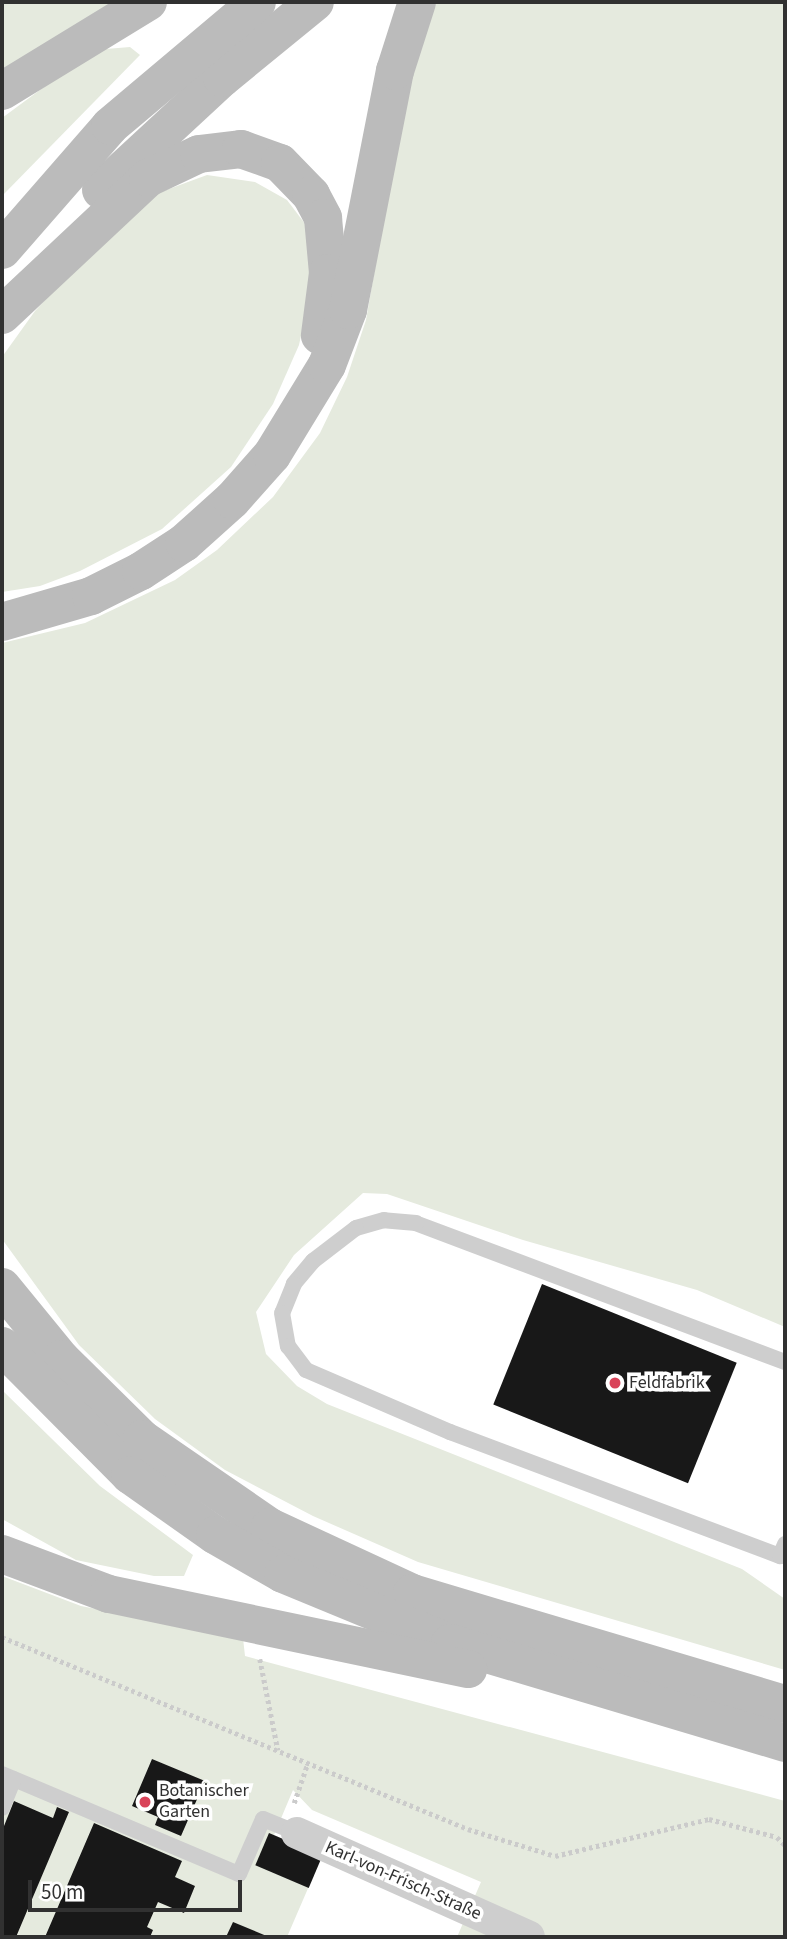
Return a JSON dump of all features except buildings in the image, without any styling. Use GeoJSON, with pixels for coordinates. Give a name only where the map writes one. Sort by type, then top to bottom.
{"type":"FeatureCollection","features":[{"type":"Feature","properties":{"kind":"main road"},"geometry":{"type":"LineString","coordinates":[[2,91],[148,2]]}},
{"type":"Feature","properties":{"kind":"main road"},"geometry":{"type":"LineString","coordinates":[[2,250],[110,126],[257,2]]}},
{"type":"Feature","properties":{"kind":"main road"},"geometry":{"type":"LineString","coordinates":[[2,305],[80,211],[153,138],[315,2]]}},
{"type":"Feature","properties":{"kind":"main road"},"geometry":{"type":"LineString","coordinates":[[2,622],[91,596],[184,543],[232,500],[272,455],[327,365],[348,310],[395,71],[416,2]]}},
{"type":"Feature","properties":{"kind":"main road"},"geometry":{"type":"LineString","coordinates":[[2,315],[148,178],[220,149],[260,153],[280,163],[311,195],[323,218],[328,246],[323,317],[302,409]]}},
{"type":"Feature","properties":{"kind":"main road"},"geometry":{"type":"LineString","coordinates":[[2,1287],[61,1359],[142,1439],[270,1527],[412,1593],[785,1704]]}},
{"type":"Feature","properties":{"kind":"main road"},"geometry":{"type":"LineString","coordinates":[[2,1346],[130,1475],[215,1535],[283,1574],[450,1643],[785,1743]]}},
{"type":"Feature","properties":{"kind":"main road"},"geometry":{"type":"LineString","coordinates":[[2,1554],[122,1597],[455,1668],[562,1678]]}},
{"type":"Feature","properties":{"kind":"street","name":"Karl-von-Frisch-Straße"},"geometry":{"type":"LineString","coordinates":[[287,1829],[529,1937]]}},
{"type":"Feature","properties":{"kind":"lane"},"geometry":{"type":"LineString","coordinates":[[785,1362],[405,1222],[384,1220],[356,1228],[340,1239],[313,1261],[294,1284],[282,1313],[288,1346],[306,1370],[450,1432],[780,1556],[785,1544]]}},
{"type":"Feature","properties":{"kind":"lane"},"geometry":{"type":"LineString","coordinates":[[2,1808],[8,1776],[239,1874],[263,1819],[287,1829]]}},
{"type":"Feature","properties":{"kind":"path"},"geometry":{"type":"LineString","coordinates":[[2,1637],[307,1765],[468,1829],[555,1856],[709,1819],[777,1837],[785,1845]]}},
{"type":"Feature","properties":{"kind":"path"},"geometry":{"type":"LineString","coordinates":[[257,1645],[278,1751]]}},
{"type":"Feature","properties":{"kind":"path"},"geometry":{"type":"LineString","coordinates":[[287,1829],[306,1808],[293,1802],[307,1765]]}},
{"type":"Feature","properties":{"kind":"shaded area"},"geometry":{"type":"Polygon","coordinates":[[[2,2],[123,2],[2,77],[2,2]]]}},
{"type":"Feature","properties":{"kind":"shaded area"},"geometry":{"type":"Polygon","coordinates":[[[436,2],[785,2],[785,1327],[697,1290],[523,1240],[387,1194],[363,1193],[294,1255],[256,1312],[266,1354],[297,1386],[327,1404],[742,1569],[785,1599],[785,1670],[418,1562],[313,1516],[225,1470],[155,1419],[79,1345],[2,1239],[2,643],[85,623],[175,580],[217,550],[273,497],[320,433],[347,377],[366,320],[403,107],[436,2]]]}},
{"type":"Feature","properties":{"kind":"shaded area"},"geometry":{"type":"Polygon","coordinates":[[[130,47],[140,55],[2,196],[2,118],[94,50],[130,47]]]}},
{"type":"Feature","properties":{"kind":"shaded area"},"geometry":{"type":"Polygon","coordinates":[[[207,175],[255,182],[287,200],[309,229],[313,279],[299,345],[273,404],[231,467],[162,529],[80,571],[40,586],[2,592],[2,357],[35,311],[99,242],[158,193],[207,175]]]}},
{"type":"Feature","properties":{"kind":"shaded area"},"geometry":{"type":"Polygon","coordinates":[[[2,1390],[100,1486],[193,1555],[184,1576],[154,1576],[76,1560],[2,1519],[2,1390]]]}},
{"type":"Feature","properties":{"kind":"shaded area"},"geometry":{"type":"Polygon","coordinates":[[[2,1576],[81,1606],[243,1638],[245,1656],[785,1801],[785,1937],[457,1937],[481,1882],[312,1810],[293,1790],[274,1835],[322,1856],[287,1937],[2,1937],[2,1576]]]}},
{"type":"Feature","properties":{"kind":"place","name":"Feldfabrik"},"geometry":{"type":"Point","coordinates":[615,1383]}},
{"type":"Feature","properties":{"kind":"place","name":"Botanischer Garten"},"geometry":{"type":"Point","coordinates":[145,1802]}}]}
